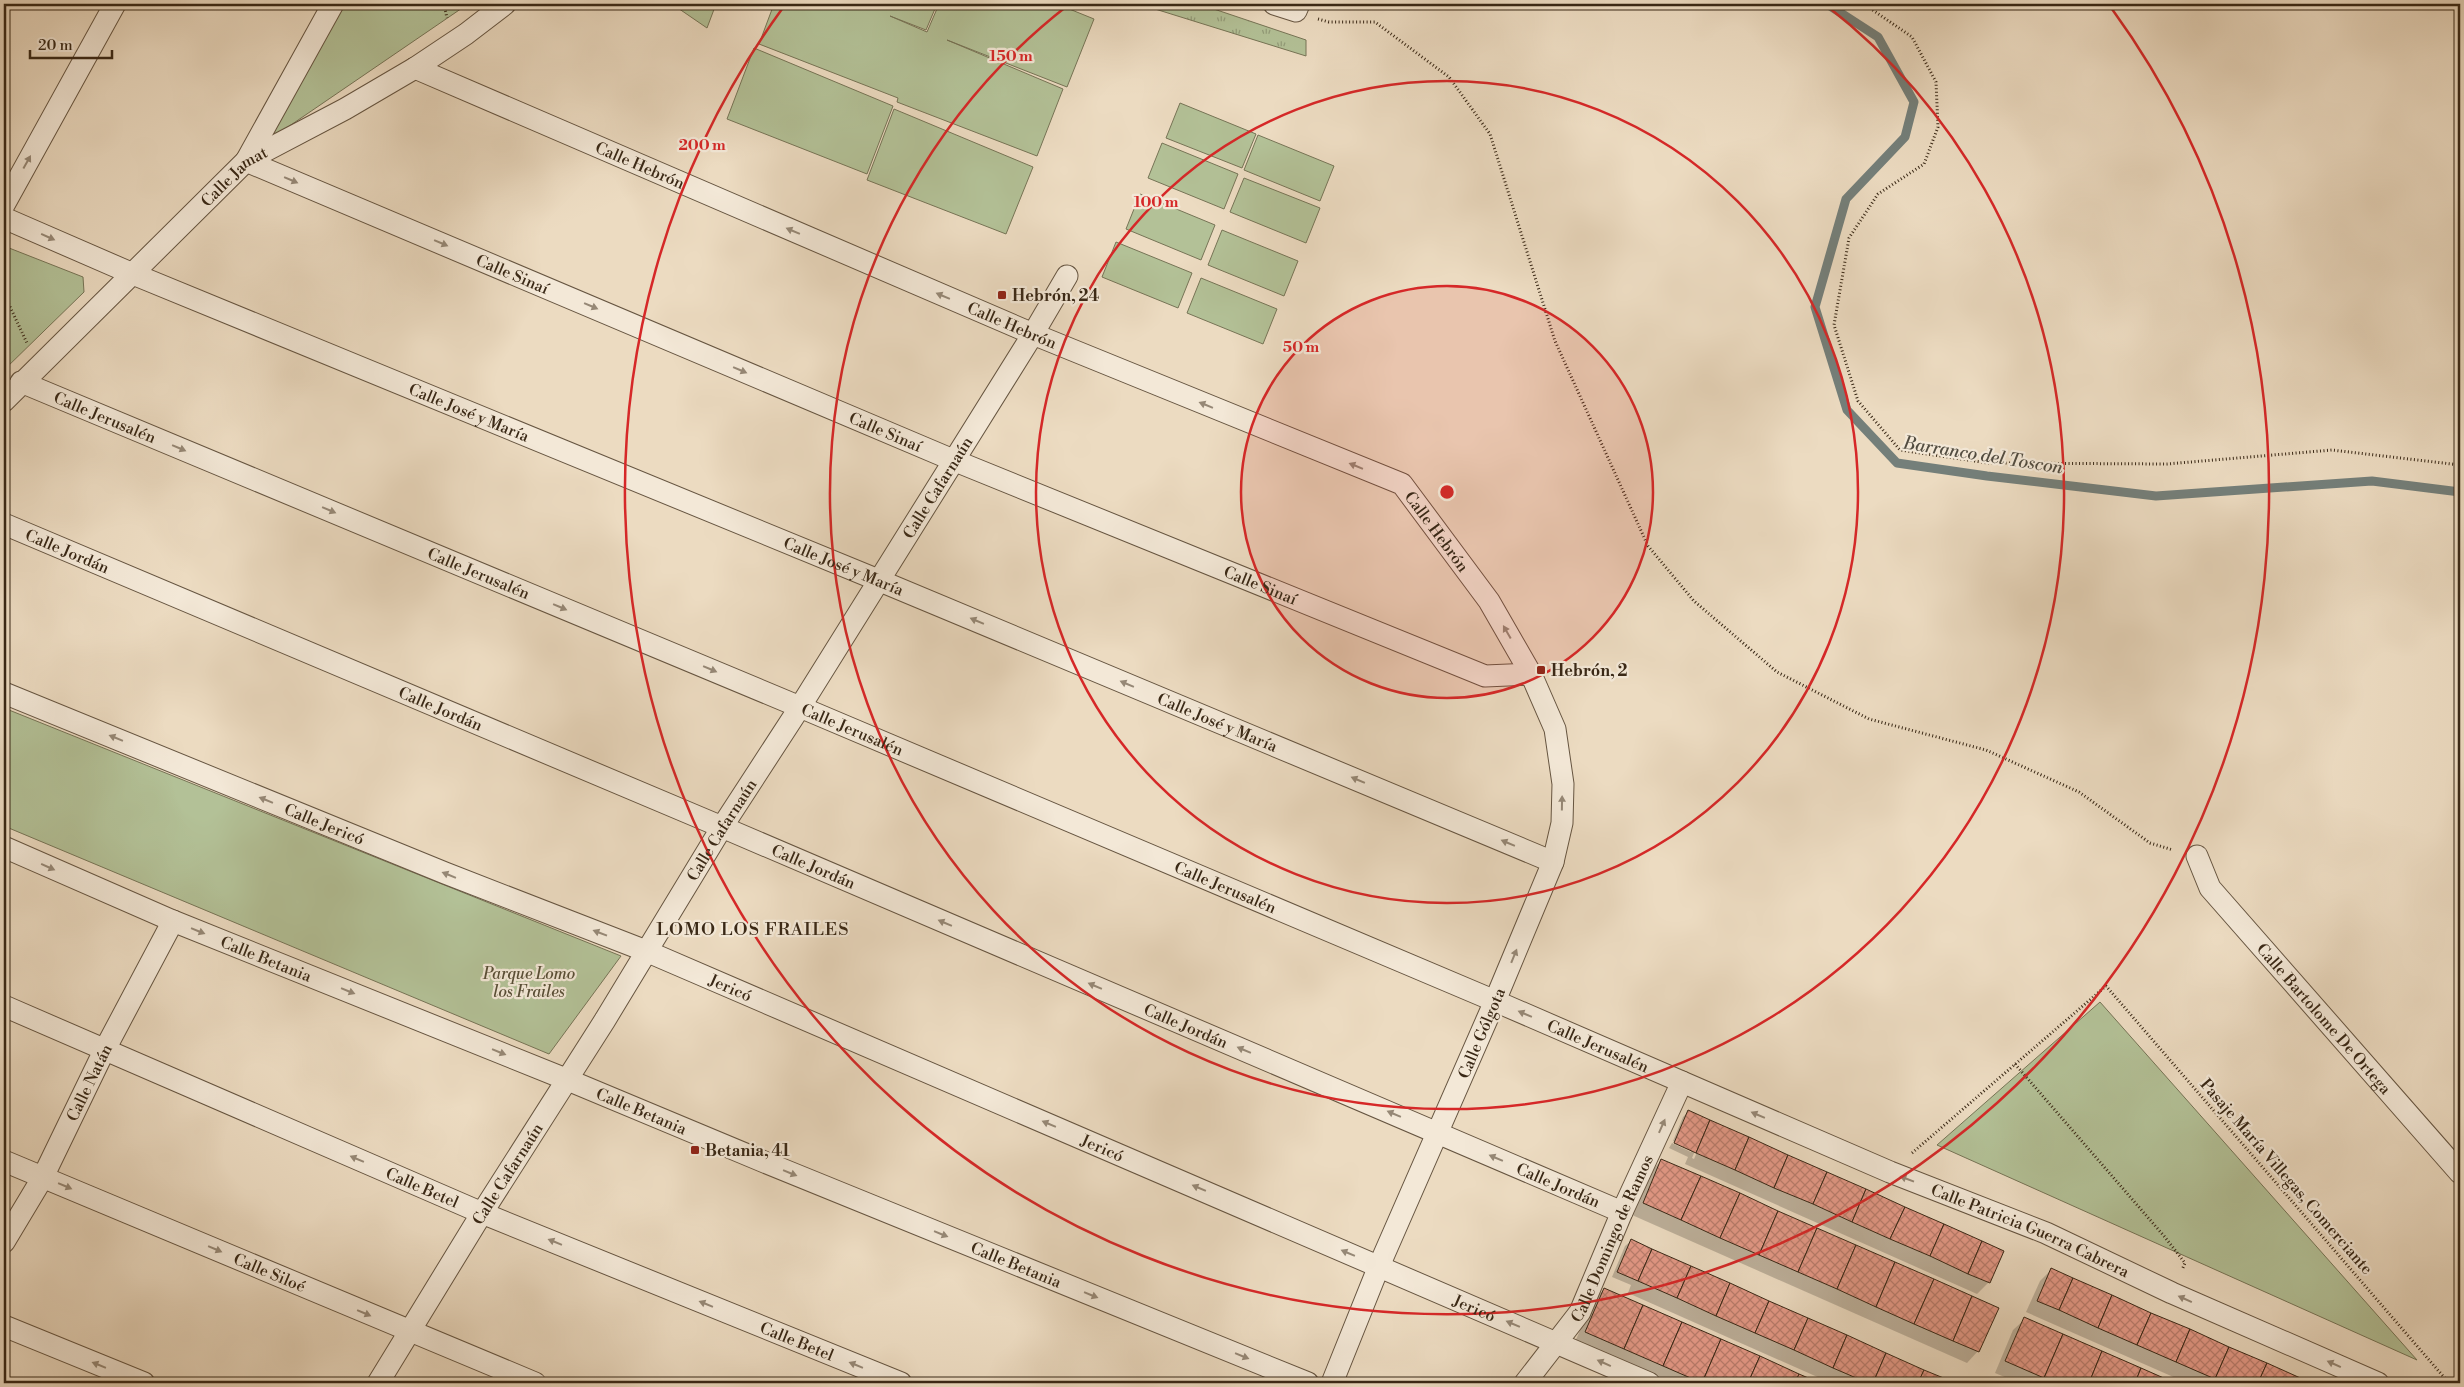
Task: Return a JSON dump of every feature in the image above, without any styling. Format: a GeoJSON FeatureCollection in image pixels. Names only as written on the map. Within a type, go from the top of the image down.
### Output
{"type":"FeatureCollection","features":[{"type":"Feature","properties":{"kind":"street"},"geometry":{"type":"LineString","coordinates":[[4,205],[115,4]]}},
{"type":"Feature","properties":{"kind":"street"},"geometry":{"type":"LineString","coordinates":[[246,161],[333,4]]}},
{"type":"Feature","properties":{"kind":"street","name":"Calle Jamat"},"geometry":{"type":"LineString","coordinates":[[4,401],[38,365],[133,274],[246,161],[345,109],[415,68],[466,34],[504,4]]}},
{"type":"Feature","properties":{"kind":"street"},"geometry":{"type":"LineString","coordinates":[[1274,4],[1297,8]]}},
{"type":"Feature","properties":{"kind":"street","name":"Calle Hebrón"},"geometry":{"type":"LineString","coordinates":[[415,68],[1033,334],[1402,484],[1489,600],[1531,674]]}},
{"type":"Feature","properties":{"kind":"street","name":"Calle Sinaí"},"geometry":{"type":"LineString","coordinates":[[246,161],[953,460],[1485,676],[1531,674]]}},
{"type":"Feature","properties":{"kind":"street","name":"Calle José y María"},"geometry":{"type":"LineString","coordinates":[[4,218],[133,274],[878,580],[1553,862]]}},
{"type":"Feature","properties":{"kind":"street","name":"Calle Cafarnaún"},"geometry":{"type":"LineString","coordinates":[[378,1383],[482,1213],[568,1080],[722,827],[800,707],[1033,334],[1067,276]]}},
{"type":"Feature","properties":{"kind":"street","name":"Calle Jerusalén"},"geometry":{"type":"LineString","coordinates":[[21,382],[800,707],[1682,1082]]}},
{"type":"Feature","properties":{"kind":"street","name":"Calle Jordán"},"geometry":{"type":"LineString","coordinates":[[4,524],[722,827],[1622,1212]]}},
{"type":"Feature","properties":{"kind":"street","name":"Calle Gólgota"},"geometry":{"type":"LineString","coordinates":[[1332,1383],[1379,1266],[1495,1001],[1553,862],[1562,823],[1563,784],[1555,729],[1531,674]]}},
{"type":"Feature","properties":{"kind":"street","name":"Calle Jericó"},"geometry":{"type":"LineString","coordinates":[[4,693],[445,873],[646,951]]}},
{"type":"Feature","properties":{"kind":"street","name":"Calle Betania"},"geometry":{"type":"LineString","coordinates":[[4,847],[173,921],[568,1080],[1308,1383]]}},
{"type":"Feature","properties":{"kind":"street","name":"Calle Bartolome De Ortega"},"geometry":{"type":"LineString","coordinates":[[2197,856],[2210,888],[2460,1173]]}},
{"type":"Feature","properties":{"kind":"street","name":"Calle Natán"},"geometry":{"type":"LineString","coordinates":[[4,1242],[44,1177],[104,1050],[173,921]]}},
{"type":"Feature","properties":{"kind":"street","name":"Jericó"},"geometry":{"type":"LineString","coordinates":[[646,951],[1649,1383]]}},
{"type":"Feature","properties":{"kind":"street","name":"Calle Betel"},"geometry":{"type":"LineString","coordinates":[[4,1006],[482,1213],[901,1383]]}},
{"type":"Feature","properties":{"kind":"street","name":"Calle Patricia Guerra Cabrera"},"geometry":{"type":"LineString","coordinates":[[1682,1082],[1890,1172],[2046,1233],[2172,1293],[2378,1383]]}},
{"type":"Feature","properties":{"kind":"street","name":"Calle Domingo de Ramos"},"geometry":{"type":"LineString","coordinates":[[1525,1383],[1558,1343],[1580,1312],[1622,1212],[1682,1082]]}},
{"type":"Feature","properties":{"kind":"street","name":"Calle Siloé"},"geometry":{"type":"LineString","coordinates":[[4,1161],[535,1383]]}},
{"type":"Feature","properties":{"kind":"street"},"geometry":{"type":"LineString","coordinates":[[4,1326],[144,1383]]}},
{"type":"Feature","properties":{"kind":"path"},"geometry":{"type":"LineString","coordinates":[[1864,4],[1912,37],[1936,82],[1938,127],[1924,164],[1878,194],[1849,238],[1834,325],[1858,401],[1900,450],[1988,463],[2167,464],[2332,450],[2460,464]]}},
{"type":"Feature","properties":{"kind":"path"},"geometry":{"type":"LineString","coordinates":[[1297,8],[1328,22],[1375,22],[1449,77],[1490,134],[1555,342],[1648,546],[1694,601],[1777,672],[1869,720],[1986,750],[2080,792],[2150,843],[2197,856]]}},
{"type":"Feature","properties":{"kind":"path"},"geometry":{"type":"LineString","coordinates":[[4,294],[38,365]]}},
{"type":"Feature","properties":{"kind":"path","name":"Pasaje María Villegas, Comerciante"},"geometry":{"type":"LineString","coordinates":[[2015,1064],[2106,986],[2449,1383]]}},
{"type":"Feature","properties":{"kind":"path"},"geometry":{"type":"LineString","coordinates":[[1890,1172],[2015,1064],[2185,1263],[2172,1293]]}},
{"type":"Feature","properties":{"kind":"green space"},"geometry":{"type":"Polygon","coordinates":[[[341,4],[468,4],[263,144],[341,4]]]}},
{"type":"Feature","properties":{"kind":"green space"},"geometry":{"type":"Polygon","coordinates":[[[672,4],[716,4],[707,28],[672,4]]]}},
{"type":"Feature","properties":{"kind":"green space"},"geometry":{"type":"Polygon","coordinates":[[[774,4],[937,4],[926,30],[890,16],[927,32],[939,4],[1057,4],[1094,19],[1067,87],[947,40],[1063,89],[1037,156],[897,102],[898,98],[759,44],[774,4]]]}},
{"type":"Feature","properties":{"kind":"green space"},"geometry":{"type":"Polygon","coordinates":[[[1139,4],[1199,4],[1306,40],[1306,56],[1139,4]]]}},
{"type":"Feature","properties":{"kind":"green space"},"geometry":{"type":"Polygon","coordinates":[[[754,48],[893,106],[867,174],[727,119],[754,48]]]}},
{"type":"Feature","properties":{"kind":"green space"},"geometry":{"type":"Polygon","coordinates":[[[1180,103],[1256,134],[1242,168],[1166,138],[1180,103]]]}},
{"type":"Feature","properties":{"kind":"green space"},"geometry":{"type":"Polygon","coordinates":[[[894,109],[1033,167],[1006,234],[867,180],[894,109]]]}},
{"type":"Feature","properties":{"kind":"green space"},"geometry":{"type":"Polygon","coordinates":[[[1258,135],[1334,166],[1320,201],[1244,170],[1258,135]]]}},
{"type":"Feature","properties":{"kind":"green space"},"geometry":{"type":"Polygon","coordinates":[[[1162,143],[1238,174],[1224,209],[1148,178],[1162,143]]]}},
{"type":"Feature","properties":{"kind":"green space"},"geometry":{"type":"Polygon","coordinates":[[[1244,178],[1320,208],[1306,243],[1230,212],[1244,178]]]}},
{"type":"Feature","properties":{"kind":"green space"},"geometry":{"type":"Polygon","coordinates":[[[1140,194],[1215,225],[1201,260],[1126,229],[1140,194]]]}},
{"type":"Feature","properties":{"kind":"green space"},"geometry":{"type":"Polygon","coordinates":[[[1222,230],[1298,261],[1284,296],[1208,265],[1222,230]]]}},
{"type":"Feature","properties":{"kind":"green space"},"geometry":{"type":"Polygon","coordinates":[[[1116,242],[1192,273],[1178,308],[1102,277],[1116,242]]]}},
{"type":"Feature","properties":{"kind":"green space"},"geometry":{"type":"Polygon","coordinates":[[[4,246],[83,277],[84,292],[4,370],[4,246]]]}},
{"type":"Feature","properties":{"kind":"green space"},"geometry":{"type":"Polygon","coordinates":[[[1201,278],[1277,309],[1263,344],[1187,313],[1201,278]]]}},
{"type":"Feature","properties":{"kind":"green space","name":"Parque Lomo los Frailes"},"geometry":{"type":"Polygon","coordinates":[[[4,708],[621,956],[549,1054],[4,826],[4,708]]]}},
{"type":"Feature","properties":{"kind":"green space"},"geometry":{"type":"Polygon","coordinates":[[[2100,1002],[2417,1360],[1937,1145],[2100,1002]]]}},
{"type":"Feature","properties":{"kind":"building"},"geometry":{"type":"Polygon","coordinates":[[[1688,1110],[1710,1120],[1696,1153],[1674,1143],[1688,1110]]]}},
{"type":"Feature","properties":{"kind":"building"},"geometry":{"type":"Polygon","coordinates":[[[1710,1120],[1749,1137],[1735,1170],[1696,1153],[1710,1120]]]}},
{"type":"Feature","properties":{"kind":"building"},"geometry":{"type":"Polygon","coordinates":[[[1749,1137],[1788,1155],[1774,1188],[1735,1170],[1749,1137]]]}},
{"type":"Feature","properties":{"kind":"building"},"geometry":{"type":"Polygon","coordinates":[[[1788,1155],[1827,1172],[1813,1204],[1774,1188],[1788,1155]]]}},
{"type":"Feature","properties":{"kind":"building"},"geometry":{"type":"Polygon","coordinates":[[[1661,1159],[1701,1176],[1681,1220],[1643,1203],[1661,1159]]]}},
{"type":"Feature","properties":{"kind":"building"},"geometry":{"type":"Polygon","coordinates":[[[1827,1172],[1866,1189],[1852,1222],[1813,1204],[1827,1172]]]}},
{"type":"Feature","properties":{"kind":"building"},"geometry":{"type":"Polygon","coordinates":[[[1701,1176],[1740,1193],[1720,1238],[1681,1220],[1701,1176]]]}},
{"type":"Feature","properties":{"kind":"building"},"geometry":{"type":"Polygon","coordinates":[[[1866,1189],[1905,1207],[1890,1239],[1852,1222],[1866,1189]]]}},
{"type":"Feature","properties":{"kind":"building"},"geometry":{"type":"Polygon","coordinates":[[[1740,1193],[1778,1211],[1759,1255],[1720,1238],[1740,1193]]]}},
{"type":"Feature","properties":{"kind":"building"},"geometry":{"type":"Polygon","coordinates":[[[1905,1207],[1944,1224],[1930,1256],[1890,1239],[1905,1207]]]}},
{"type":"Feature","properties":{"kind":"building"},"geometry":{"type":"Polygon","coordinates":[[[1778,1211],[1817,1228],[1798,1272],[1759,1255],[1778,1211]]]}},
{"type":"Feature","properties":{"kind":"building"},"geometry":{"type":"Polygon","coordinates":[[[1944,1224],[1982,1241],[1968,1274],[1930,1256],[1944,1224]]]}},
{"type":"Feature","properties":{"kind":"building"},"geometry":{"type":"Polygon","coordinates":[[[1817,1228],[1856,1245],[1837,1289],[1798,1272],[1817,1228]]]}},
{"type":"Feature","properties":{"kind":"building"},"geometry":{"type":"Polygon","coordinates":[[[1631,1239],[1652,1249],[1638,1281],[1617,1272],[1631,1239]]]}},
{"type":"Feature","properties":{"kind":"building"},"geometry":{"type":"Polygon","coordinates":[[[1982,1241],[2004,1251],[1990,1283],[1968,1274],[1982,1241]]]}},
{"type":"Feature","properties":{"kind":"building"},"geometry":{"type":"Polygon","coordinates":[[[1856,1245],[1895,1262],[1876,1307],[1837,1289],[1856,1245]]]}},
{"type":"Feature","properties":{"kind":"building"},"geometry":{"type":"Polygon","coordinates":[[[1652,1249],[1691,1266],[1677,1298],[1638,1281],[1652,1249]]]}},
{"type":"Feature","properties":{"kind":"building"},"geometry":{"type":"Polygon","coordinates":[[[1895,1262],[1934,1279],[1914,1324],[1876,1307],[1895,1262]]]}},
{"type":"Feature","properties":{"kind":"building"},"geometry":{"type":"Polygon","coordinates":[[[1691,1266],[1730,1283],[1716,1316],[1677,1298],[1691,1266]]]}},
{"type":"Feature","properties":{"kind":"building"},"geometry":{"type":"Polygon","coordinates":[[[2051,1268],[2073,1278],[2059,1310],[2037,1301],[2051,1268]]]}},
{"type":"Feature","properties":{"kind":"building"},"geometry":{"type":"Polygon","coordinates":[[[2073,1278],[2112,1295],[2098,1328],[2059,1310],[2073,1278]]]}},
{"type":"Feature","properties":{"kind":"building"},"geometry":{"type":"Polygon","coordinates":[[[1934,1279],[1972,1296],[1953,1341],[1914,1324],[1934,1279]]]}},
{"type":"Feature","properties":{"kind":"building"},"geometry":{"type":"Polygon","coordinates":[[[1730,1283],[1769,1301],[1755,1333],[1716,1316],[1730,1283]]]}},
{"type":"Feature","properties":{"kind":"building"},"geometry":{"type":"Polygon","coordinates":[[[1604,1288],[1643,1305],[1624,1349],[1585,1332],[1604,1288]]]}},
{"type":"Feature","properties":{"kind":"building"},"geometry":{"type":"Polygon","coordinates":[[[2112,1295],[2151,1313],[2137,1345],[2098,1328],[2112,1295]]]}},
{"type":"Feature","properties":{"kind":"building"},"geometry":{"type":"Polygon","coordinates":[[[1972,1296],[1999,1308],[1979,1352],[1953,1341],[1972,1296]]]}},
{"type":"Feature","properties":{"kind":"building"},"geometry":{"type":"Polygon","coordinates":[[[1769,1301],[1808,1318],[1794,1350],[1755,1333],[1769,1301]]]}},
{"type":"Feature","properties":{"kind":"building"},"geometry":{"type":"Polygon","coordinates":[[[1643,1305],[1682,1322],[1663,1366],[1624,1349],[1643,1305]]]}},
{"type":"Feature","properties":{"kind":"building"},"geometry":{"type":"Polygon","coordinates":[[[2151,1313],[2190,1329],[2176,1362],[2137,1345],[2151,1313]]]}},
{"type":"Feature","properties":{"kind":"building"},"geometry":{"type":"Polygon","coordinates":[[[2024,1317],[2063,1334],[2044,1378],[2005,1361],[2024,1317]]]}},
{"type":"Feature","properties":{"kind":"building"},"geometry":{"type":"Polygon","coordinates":[[[1808,1318],[1847,1335],[1833,1368],[1794,1350],[1808,1318]]]}},
{"type":"Feature","properties":{"kind":"building"},"geometry":{"type":"Polygon","coordinates":[[[1682,1322],[1721,1339],[1702,1383],[1663,1366],[1682,1322]]]}},
{"type":"Feature","properties":{"kind":"building"},"geometry":{"type":"Polygon","coordinates":[[[2190,1329],[2229,1347],[2215,1379],[2176,1362],[2190,1329]]]}},
{"type":"Feature","properties":{"kind":"building"},"geometry":{"type":"Polygon","coordinates":[[[2063,1334],[2102,1351],[2089,1383],[2056,1383],[2044,1378],[2063,1334]]]}},
{"type":"Feature","properties":{"kind":"building"},"geometry":{"type":"Polygon","coordinates":[[[1847,1335],[1886,1353],[1873,1383],[1868,1383],[1833,1368],[1847,1335]]]}},
{"type":"Feature","properties":{"kind":"building"},"geometry":{"type":"Polygon","coordinates":[[[1721,1339],[1760,1356],[1748,1383],[1702,1383],[1721,1339]]]}},
{"type":"Feature","properties":{"kind":"building"},"geometry":{"type":"Polygon","coordinates":[[[2229,1347],[2267,1363],[2258,1383],[2224,1383],[2215,1379],[2229,1347]]]}},
{"type":"Feature","properties":{"kind":"building"},"geometry":{"type":"Polygon","coordinates":[[[2102,1351],[2141,1368],[2135,1383],[2089,1383],[2102,1351]]]}},
{"type":"Feature","properties":{"kind":"building"},"geometry":{"type":"Polygon","coordinates":[[[1886,1353],[1924,1370],[1918,1383],[1873,1383],[1886,1353]]]}},
{"type":"Feature","properties":{"kind":"building"},"geometry":{"type":"Polygon","coordinates":[[[1760,1356],[1799,1374],[1795,1383],[1748,1383],[1760,1356]]]}},
{"type":"Feature","properties":{"kind":"building"},"geometry":{"type":"Polygon","coordinates":[[[2267,1363],[2307,1381],[2306,1383],[2258,1383],[2267,1363]]]}},
{"type":"Feature","properties":{"kind":"building"},"geometry":{"type":"Polygon","coordinates":[[[2141,1368],[2175,1383],[2135,1383],[2141,1368]]]}},
{"type":"Feature","properties":{"kind":"building"},"geometry":{"type":"Polygon","coordinates":[[[1924,1370],[1946,1379],[1944,1383],[1918,1383],[1924,1370]]]}},
{"type":"Feature","properties":{"kind":"building"},"geometry":{"type":"Polygon","coordinates":[[[1799,1374],[1820,1383],[1795,1383],[1799,1374]]]}},
{"type":"Feature","properties":{"kind":"waterway","name":"Barranco del Toscon"},"geometry":{"type":"LineString","coordinates":[[1827,4],[1878,37],[1914,102],[1905,137],[1846,199],[1815,307],[1847,410],[1897,463],[1987,476],[2156,496],[2372,481],[2460,492]]}},
{"type":"Feature","properties":{"kind":"place","name":"Hebrón, 24"},"geometry":{"type":"Point","coordinates":[1002,295]}},
{"type":"Feature","properties":{"kind":"place","name":"Hebrón, 2"},"geometry":{"type":"Point","coordinates":[1541,670]}},
{"type":"Feature","properties":{"kind":"place","name":"Betania, 41"},"geometry":{"type":"Point","coordinates":[695,1150]}},
{"type":"Feature","properties":{"kind":"district","name":"LOMO LOS FRAILES"},"geometry":{"type":"Point","coordinates":[753,929]}}]}
